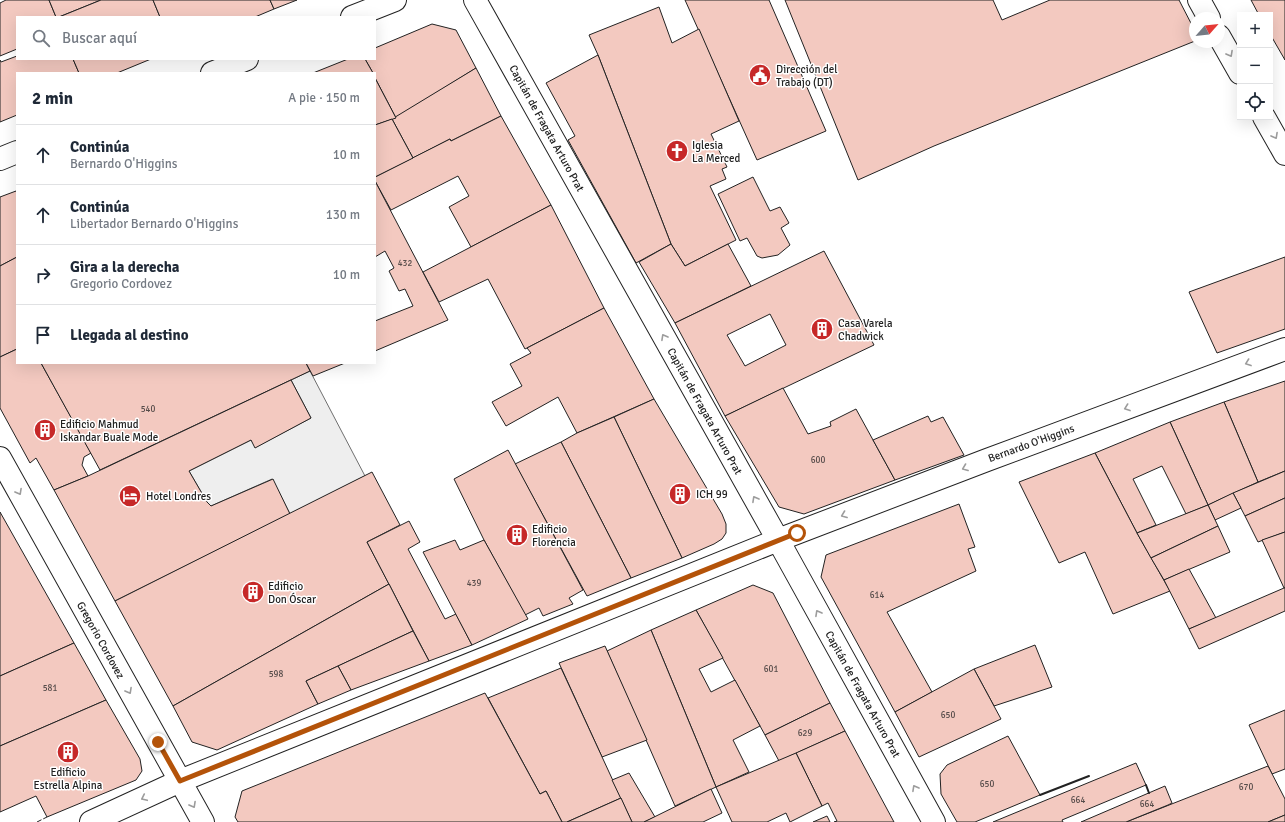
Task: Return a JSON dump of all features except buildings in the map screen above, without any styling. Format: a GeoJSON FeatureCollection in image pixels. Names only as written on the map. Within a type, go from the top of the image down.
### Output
{"type":"FeatureCollection","features":[{"type":"Feature","properties":{"kind":"street"},"geometry":{"type":"LineString","coordinates":[[355,16],[395,0]]}},
{"type":"Feature","properties":{"kind":"street","name":"Capitán de Fragata Arturo Prat"},"geometry":{"type":"LineString","coordinates":[[475,0],[778,540],[934,822]]}},
{"type":"Feature","properties":{"kind":"street"},"geometry":{"type":"LineString","coordinates":[[1199,0],[1206,12]]}},
{"type":"Feature","properties":{"kind":"street"},"geometry":{"type":"LineString","coordinates":[[1225,47],[1237,68]]}},
{"type":"Feature","properties":{"kind":"street"},"geometry":{"type":"LineString","coordinates":[[214,72],[244,60]]}},
{"type":"Feature","properties":{"kind":"street"},"geometry":{"type":"LineString","coordinates":[[1266,120],[1285,154]]}},
{"type":"Feature","properties":{"kind":"street"},"geometry":{"type":"LineString","coordinates":[[0,158],[16,152]]}},
{"type":"Feature","properties":{"kind":"street","name":"Bernardo O'Higgins"},"geometry":{"type":"LineString","coordinates":[[91,822],[180,781],[778,540],[1285,349]]}},
{"type":"Feature","properties":{"kind":"street","name":"Gregorio Cordovez"},"geometry":{"type":"LineString","coordinates":[[0,458],[203,822]]}},
{"type":"Feature","properties":{"kind":"shaded area"},"geometry":{"type":"Polygon","coordinates":[[[310,371],[365,476],[290,514],[272,479],[211,506],[207,502],[189,471],[251,440],[256,447],[311,418],[291,380],[310,371]]]}},
{"type":"Feature","properties":{"kind":"fence"},"geometry":{"type":"LineString","coordinates":[[37,822],[47,817]]}},
{"type":"Feature","properties":{"kind":"wall"},"geometry":{"type":"LineString","coordinates":[[1040,795],[1089,776]]}},
{"type":"Feature","properties":{"kind":"wall"},"geometry":{"type":"LineString","coordinates":[[1146,785],[1149,793]]}},
{"type":"Feature","properties":{"kind":"place","name":"Dirección del Trabajo (DT)"},"geometry":{"type":"Point","coordinates":[760,75]}},
{"type":"Feature","properties":{"kind":"place","name":"Iglesia La Merced"},"geometry":{"type":"Point","coordinates":[677,151]}},
{"type":"Feature","properties":{"kind":"place","name":"Casa Varela Chadwick"},"geometry":{"type":"Point","coordinates":[822,329]}},
{"type":"Feature","properties":{"kind":"place","name":"Edificio Mahmud Iskandar Buale Mode"},"geometry":{"type":"Point","coordinates":[45,430]}},
{"type":"Feature","properties":{"kind":"place","name":"ICH 99"},"geometry":{"type":"Point","coordinates":[680,494]}},
{"type":"Feature","properties":{"kind":"place","name":"Hotel Londres"},"geometry":{"type":"Point","coordinates":[130,496]}},
{"type":"Feature","properties":{"kind":"place","name":"Edificio Florencia"},"geometry":{"type":"Point","coordinates":[517,535]}},
{"type":"Feature","properties":{"kind":"place","name":"Edificio Don Óscar"},"geometry":{"type":"Point","coordinates":[253,592]}},
{"type":"Feature","properties":{"kind":"place","name":"Edificio Estrella Alpina"},"geometry":{"type":"Point","coordinates":[68,752]}},
{"type":"Feature","properties":{"kind":"route"},"geometry":{"type":"LineString","coordinates":[[158,742],[180,781],[797,533]]}}]}
